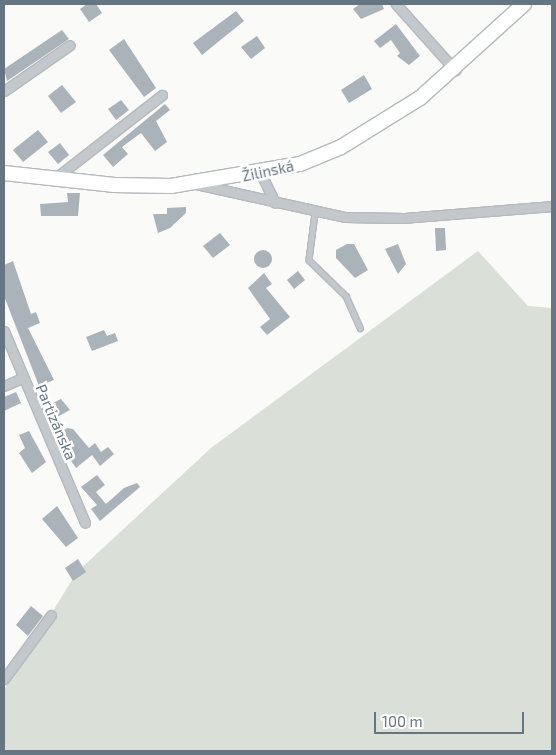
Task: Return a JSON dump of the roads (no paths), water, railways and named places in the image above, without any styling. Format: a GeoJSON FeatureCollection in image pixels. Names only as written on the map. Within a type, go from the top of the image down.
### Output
{"type":"FeatureCollection","features":[{"type":"Feature","properties":{"kind":"main road","name":"Žilinská"},"geometry":{"type":"LineString","coordinates":[[4,173],[133,186],[195,184],[261,174],[341,147],[382,124],[455,70],[524,4]]}},
{"type":"Feature","properties":{"kind":"street"},"geometry":{"type":"LineString","coordinates":[[396,4],[455,70]]}},
{"type":"Feature","properties":{"kind":"street"},"geometry":{"type":"LineString","coordinates":[[4,91],[70,45]]}},
{"type":"Feature","properties":{"kind":"street"},"geometry":{"type":"LineString","coordinates":[[54,179],[162,95]]}},
{"type":"Feature","properties":{"kind":"street"},"geometry":{"type":"LineString","coordinates":[[261,174],[275,203]]}},
{"type":"Feature","properties":{"kind":"street"},"geometry":{"type":"LineString","coordinates":[[195,184],[315,213],[403,218],[552,206]]}},
{"type":"Feature","properties":{"kind":"street","name":"Partizánska"},"geometry":{"type":"LineString","coordinates":[[4,331],[22,378],[85,522]]}},
{"type":"Feature","properties":{"kind":"street"},"geometry":{"type":"LineString","coordinates":[[4,386],[22,378]]}},
{"type":"Feature","properties":{"kind":"street"},"geometry":{"type":"LineString","coordinates":[[4,680],[51,615]]}},
{"type":"Feature","properties":{"kind":"lane"},"geometry":{"type":"LineString","coordinates":[[315,213],[309,260],[346,296],[360,328]]}}]}
